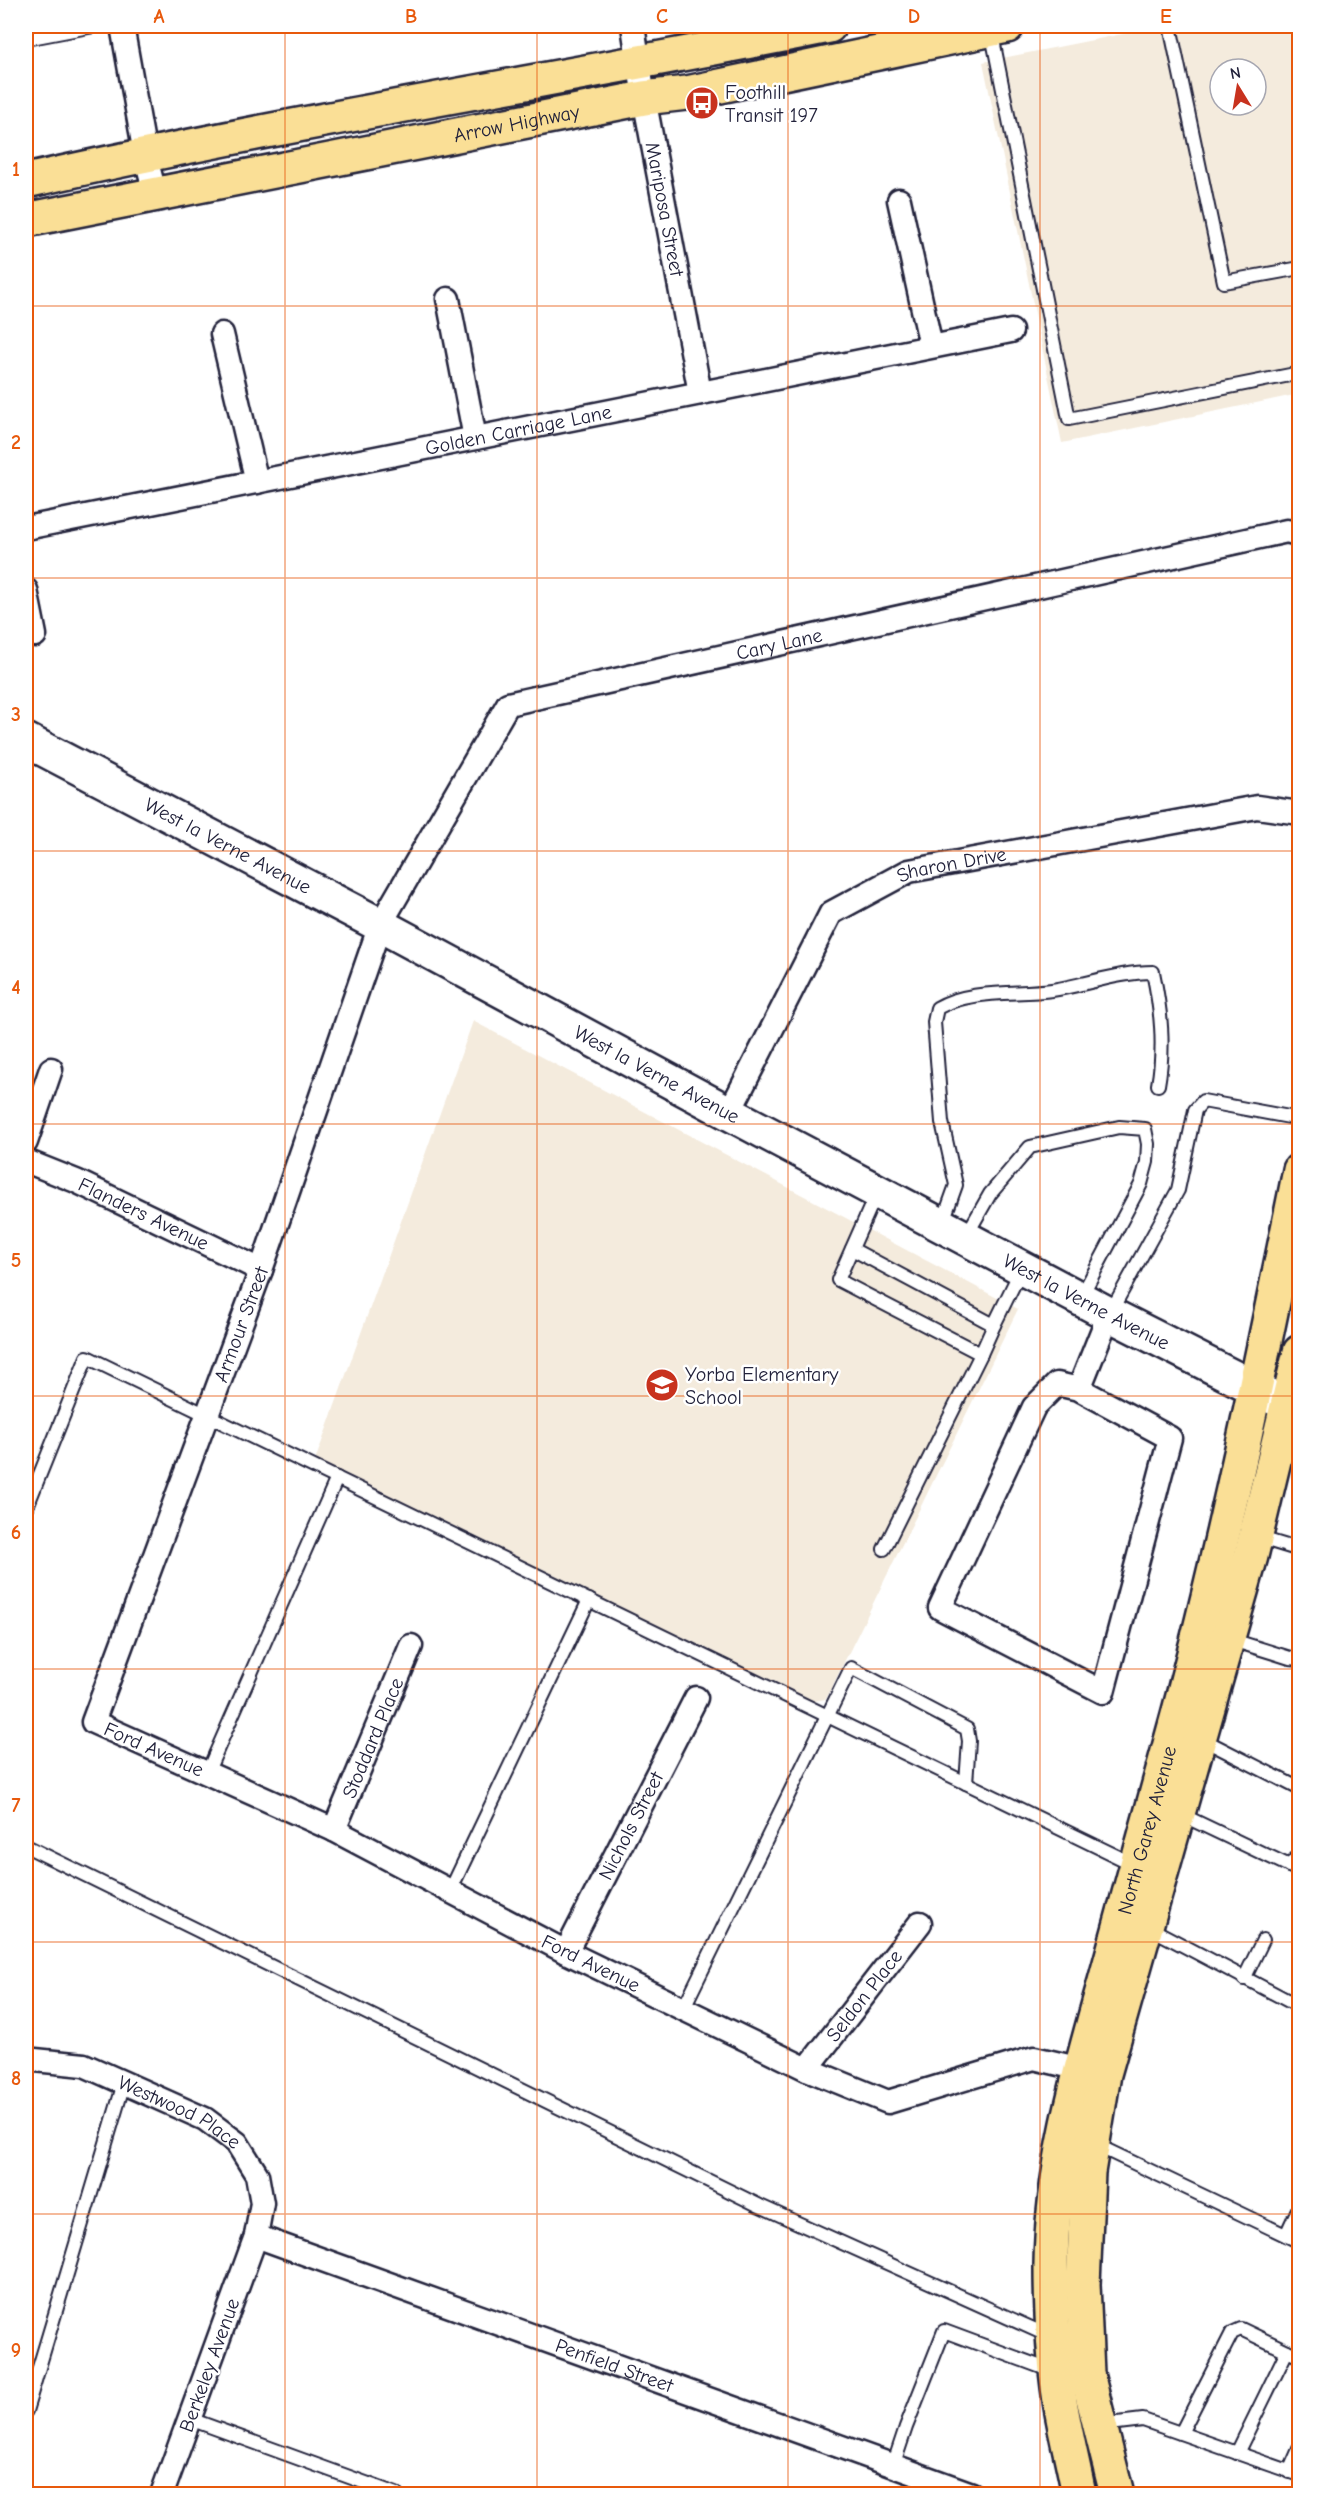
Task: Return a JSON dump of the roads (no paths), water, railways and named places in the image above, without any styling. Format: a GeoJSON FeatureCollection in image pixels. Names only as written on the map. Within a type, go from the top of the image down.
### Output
{"type":"FeatureCollection","features":[{"type":"Feature","properties":{"kind":"main road","name":"Arrow Highway"},"geometry":{"type":"LineString","coordinates":[[26,181],[145,154],[639,62],[793,29],[829,26]]}},
{"type":"Feature","properties":{"kind":"main road","name":"Arrow Highway"},"geometry":{"type":"LineString","coordinates":[[26,220],[644,98],[687,93],[999,27]]}},
{"type":"Feature","properties":{"kind":"main road","name":"West la Verne Avenue"},"geometry":{"type":"LineString","coordinates":[[26,740],[380,925],[1080,1299],[1294,1407]]}},
{"type":"Feature","properties":{"kind":"main road","name":"North Garey Avenue"},"geometry":{"type":"LineString","coordinates":[[1116,2494],[1087,2374],[1083,2284],[1088,2172],[1092,2144],[1092,2071],[1137,1866],[1219,1550],[1299,1170]]}},
{"type":"Feature","properties":{"kind":"main road","name":"North Garey Avenue"},"geometry":{"type":"LineString","coordinates":[[1079,2494],[1057,2372],[1053,2334],[1051,2264],[1056,2196],[1065,2133],[1092,2071],[1147,1927],[1294,1407],[1299,1352]]}},
{"type":"Feature","properties":{"kind":"main road"},"geometry":{"type":"LineString","coordinates":[[1069,2445],[1088,2480],[1091,2494]]}},
{"type":"Feature","properties":{"kind":"street"},"geometry":{"type":"LineString","coordinates":[[122,26],[154,193]]}},
{"type":"Feature","properties":{"kind":"street","name":"Mariposa Street"},"geometry":{"type":"LineString","coordinates":[[633,26],[644,98],[700,393]]}},
{"type":"Feature","properties":{"kind":"street"},"geometry":{"type":"LineString","coordinates":[[899,200],[931,346]]}},
{"type":"Feature","properties":{"kind":"street"},"geometry":{"type":"LineString","coordinates":[[448,299],[475,438]]}},
{"type":"Feature","properties":{"kind":"street","name":"Golden Carriage Lane"},"geometry":{"type":"LineString","coordinates":[[26,528],[1011,331]]}},
{"type":"Feature","properties":{"kind":"street"},"geometry":{"type":"LineString","coordinates":[[222,334],[257,482]]}},
{"type":"Feature","properties":{"kind":"street","name":"Cary Lane"},"geometry":{"type":"LineString","coordinates":[[380,925],[508,704],[1287,531],[1299,535]]}},
{"type":"Feature","properties":{"kind":"street"},"geometry":{"type":"LineString","coordinates":[[26,590],[35,636]]}},
{"type":"Feature","properties":{"kind":"street","name":"Sharon Drive"},"geometry":{"type":"LineString","coordinates":[[729,1113],[831,913],[899,877],[909,872],[1257,807],[1299,813]]}},
{"type":"Feature","properties":{"kind":"street","name":"Armour Street"},"geometry":{"type":"LineString","coordinates":[[93,1722],[261,1270],[380,925]]}},
{"type":"Feature","properties":{"kind":"street"},"geometry":{"type":"LineString","coordinates":[[26,1142],[51,1069]]}},
{"type":"Feature","properties":{"kind":"street","name":"Flanders Avenue"},"geometry":{"type":"LineString","coordinates":[[26,1161],[76,1181],[261,1270]]}},
{"type":"Feature","properties":{"kind":"street"},"geometry":{"type":"LineString","coordinates":[[1079,1389],[1109,1314]]}},
{"type":"Feature","properties":{"kind":"street"},"geometry":{"type":"LineString","coordinates":[[1057,1384],[1079,1389],[1170,1438],[1103,1692],[940,1608],[1034,1407],[1057,1384]]}},
{"type":"Feature","properties":{"kind":"street","name":"Stoddard Place"},"geometry":{"type":"LineString","coordinates":[[334,1830],[411,1646]]}},
{"type":"Feature","properties":{"kind":"street","name":"Nichols Street"},"geometry":{"type":"LineString","coordinates":[[566,1952],[696,1698]]}},
{"type":"Feature","properties":{"kind":"street","name":"Ford Avenue"},"geometry":{"type":"LineString","coordinates":[[93,1722],[334,1830],[566,1952],[807,2069],[888,2102],[1034,2058],[1092,2071]]}},
{"type":"Feature","properties":{"kind":"street","name":"Seldon Place"},"geometry":{"type":"LineString","coordinates":[[807,2069],[920,1923]]}},
{"type":"Feature","properties":{"kind":"street","name":"Westwood Place"},"geometry":{"type":"LineString","coordinates":[[26,2061],[51,2061],[84,2066],[205,2119],[237,2143],[257,2175],[262,2204],[256,2236]]}},
{"type":"Feature","properties":{"kind":"street","name":"Berkeley Avenue"},"geometry":{"type":"LineString","coordinates":[[162,2494],[256,2236]]}},
{"type":"Feature","properties":{"kind":"street","name":"Penfield Street"},"geometry":{"type":"LineString","coordinates":[[256,2236],[972,2494]]}},
{"type":"Feature","properties":{"kind":"lane"},"geometry":{"type":"LineString","coordinates":[[26,39],[94,26]]}},
{"type":"Feature","properties":{"kind":"lane"},"geometry":{"type":"LineString","coordinates":[[1170,26],[1224,282],[1299,268]]}},
{"type":"Feature","properties":{"kind":"lane"},"geometry":{"type":"LineString","coordinates":[[999,27],[1069,419],[1299,373]]}},
{"type":"Feature","properties":{"kind":"lane"},"geometry":{"type":"LineString","coordinates":[[954,1232],[956,1185],[942,1122],[934,1022],[937,1008],[952,999],[1053,990],[1132,972],[1153,972],[1160,1002],[1163,1039],[1158,1084]]}},
{"type":"Feature","properties":{"kind":"lane"},"geometry":{"type":"LineString","coordinates":[[1109,1314],[1178,1190],[1195,1110],[1203,1101],[1299,1119]]}},
{"type":"Feature","properties":{"kind":"lane"},"geometry":{"type":"LineString","coordinates":[[954,1232],[1030,1147],[1119,1127],[1145,1129],[1148,1144],[1147,1162],[1141,1184],[1080,1299]]}},
{"type":"Feature","properties":{"kind":"lane"},"geometry":{"type":"LineString","coordinates":[[877,1191],[838,1280],[981,1354]]}},
{"type":"Feature","properties":{"kind":"lane"},"geometry":{"type":"LineString","coordinates":[[852,1249],[994,1325]]}},
{"type":"Feature","properties":{"kind":"lane"},"geometry":{"type":"LineString","coordinates":[[884,1549],[1022,1268]]}},
{"type":"Feature","properties":{"kind":"lane"},"geometry":{"type":"LineString","coordinates":[[26,1509],[87,1357],[1137,1866]]}},
{"type":"Feature","properties":{"kind":"lane"},"geometry":{"type":"LineString","coordinates":[[207,1773],[337,1478]]}},
{"type":"Feature","properties":{"kind":"lane"},"geometry":{"type":"LineString","coordinates":[[1256,1537],[1299,1550]]}},
{"type":"Feature","properties":{"kind":"lane"},"geometry":{"type":"LineString","coordinates":[[450,1890],[589,1600]]}},
{"type":"Feature","properties":{"kind":"lane"},"geometry":{"type":"LineString","coordinates":[[1228,1639],[1299,1659]]}},
{"type":"Feature","properties":{"kind":"lane"},"geometry":{"type":"LineString","coordinates":[[683,2009],[851,1668],[967,1729],[969,1741],[966,1783]]}},
{"type":"Feature","properties":{"kind":"lane"},"geometry":{"type":"LineString","coordinates":[[1200,1738],[1299,1789]]}},
{"type":"Feature","properties":{"kind":"lane"},"geometry":{"type":"LineString","coordinates":[[1179,1813],[1294,1869],[1299,1854]]}},
{"type":"Feature","properties":{"kind":"lane"},"geometry":{"type":"LineString","coordinates":[[26,1846],[760,2206],[1038,2331],[1053,2334]]}},
{"type":"Feature","properties":{"kind":"lane"},"geometry":{"type":"LineString","coordinates":[[1147,1927],[1299,2007]]}},
{"type":"Feature","properties":{"kind":"lane"},"geometry":{"type":"LineString","coordinates":[[1244,1978],[1263,1940]]}},
{"type":"Feature","properties":{"kind":"lane"},"geometry":{"type":"LineString","coordinates":[[26,2411],[124,2083]]}},
{"type":"Feature","properties":{"kind":"lane"},"geometry":{"type":"LineString","coordinates":[[1092,2144],[1299,2242]]}},
{"type":"Feature","properties":{"kind":"lane"},"geometry":{"type":"LineString","coordinates":[[1286,2235],[1299,2205]]}},
{"type":"Feature","properties":{"kind":"lane"},"geometry":{"type":"LineString","coordinates":[[1181,2433],[1232,2333],[1241,2329],[1299,2357]]}},
{"type":"Feature","properties":{"kind":"lane"},"geometry":{"type":"LineString","coordinates":[[893,2466],[944,2331],[1057,2372]]}},
{"type":"Feature","properties":{"kind":"lane"},"geometry":{"type":"LineString","coordinates":[[1237,2453],[1287,2351]]}},
{"type":"Feature","properties":{"kind":"lane"},"geometry":{"type":"LineString","coordinates":[[190,2419],[396,2494]]}},
{"type":"Feature","properties":{"kind":"lane"},"geometry":{"type":"LineString","coordinates":[[1099,2426],[1143,2420],[1294,2474],[1299,2447]]}},
{"type":"Feature","properties":{"kind":"place","name":"Foothill Transit 197"},"geometry":{"type":"Point","coordinates":[702,103]}},
{"type":"Feature","properties":{"kind":"place","name":"Yorba Elementary School"},"geometry":{"type":"Point","coordinates":[662,1385]}}]}
